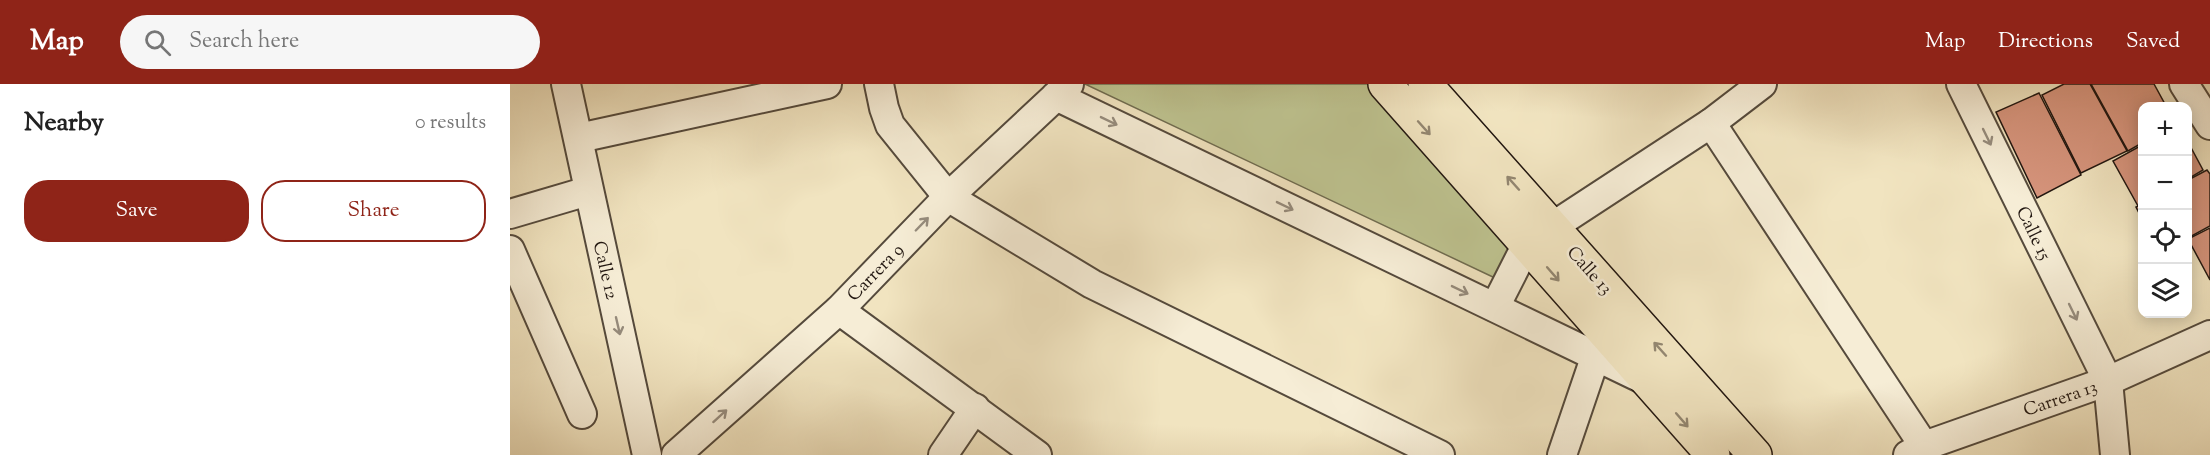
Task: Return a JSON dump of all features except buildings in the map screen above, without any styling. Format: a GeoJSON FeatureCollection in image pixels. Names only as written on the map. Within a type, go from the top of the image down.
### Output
{"type":"FeatureCollection","features":[{"type":"Feature","properties":{"kind":"main road","name":"Calle 13"},"geometry":{"type":"LineString","coordinates":[[1385,84],[1540,235],[1755,455]]}},
{"type":"Feature","properties":{"kind":"main road","name":"Calle 13"},"geometry":{"type":"LineString","coordinates":[[1425,84],[1650,383],[1713,455]]}},
{"type":"Feature","properties":{"kind":"street","name":"Calle 12"},"geometry":{"type":"LineString","coordinates":[[566,84],[647,455]]}},
{"type":"Feature","properties":{"kind":"street"},"geometry":{"type":"LineString","coordinates":[[579,138],[827,84]]}},
{"type":"Feature","properties":{"kind":"street"},"geometry":{"type":"LineString","coordinates":[[879,84],[890,125],[948,197],[1092,285],[1440,455]]}},
{"type":"Feature","properties":{"kind":"street"},"geometry":{"type":"LineString","coordinates":[[1495,307],[1540,235],[1711,123],[1762,84]]}},
{"type":"Feature","properties":{"kind":"street","name":"Calle 15"},"geometry":{"type":"LineString","coordinates":[[1961,84],[2108,381]]}},
{"type":"Feature","properties":{"kind":"street"},"geometry":{"type":"LineString","coordinates":[[2184,84],[2210,125]]}},
{"type":"Feature","properties":{"kind":"street"},"geometry":{"type":"LineString","coordinates":[[1063,90],[1650,383]]}},
{"type":"Feature","properties":{"kind":"street","name":"Carrera 9"},"geometry":{"type":"LineString","coordinates":[[676,455],[839,310],[948,197],[1063,90]]}},
{"type":"Feature","properties":{"kind":"street"},"geometry":{"type":"LineString","coordinates":[[1711,123],[1916,450]]}},
{"type":"Feature","properties":{"kind":"street"},"geometry":{"type":"LineString","coordinates":[[510,214],[588,191]]}},
{"type":"Feature","properties":{"kind":"street"},"geometry":{"type":"LineString","coordinates":[[510,250],[582,414]]}},
{"type":"Feature","properties":{"kind":"street"},"geometry":{"type":"LineString","coordinates":[[839,310],[1037,455]]}},
{"type":"Feature","properties":{"kind":"street","name":"Carrera 13"},"geometry":{"type":"LineString","coordinates":[[1916,450],[2108,381],[2210,335]]}},
{"type":"Feature","properties":{"kind":"street"},"geometry":{"type":"LineString","coordinates":[[1562,455],[1596,355]]}},
{"type":"Feature","properties":{"kind":"street"},"geometry":{"type":"LineString","coordinates":[[2108,381],[2115,455]]}},
{"type":"Feature","properties":{"kind":"street"},"geometry":{"type":"LineString","coordinates":[[943,455],[975,408]]}},
{"type":"Feature","properties":{"kind":"green space"},"geometry":{"type":"Polygon","coordinates":[[[1085,84],[1381,84],[1519,250],[1495,278],[1085,84]]]}}]}
